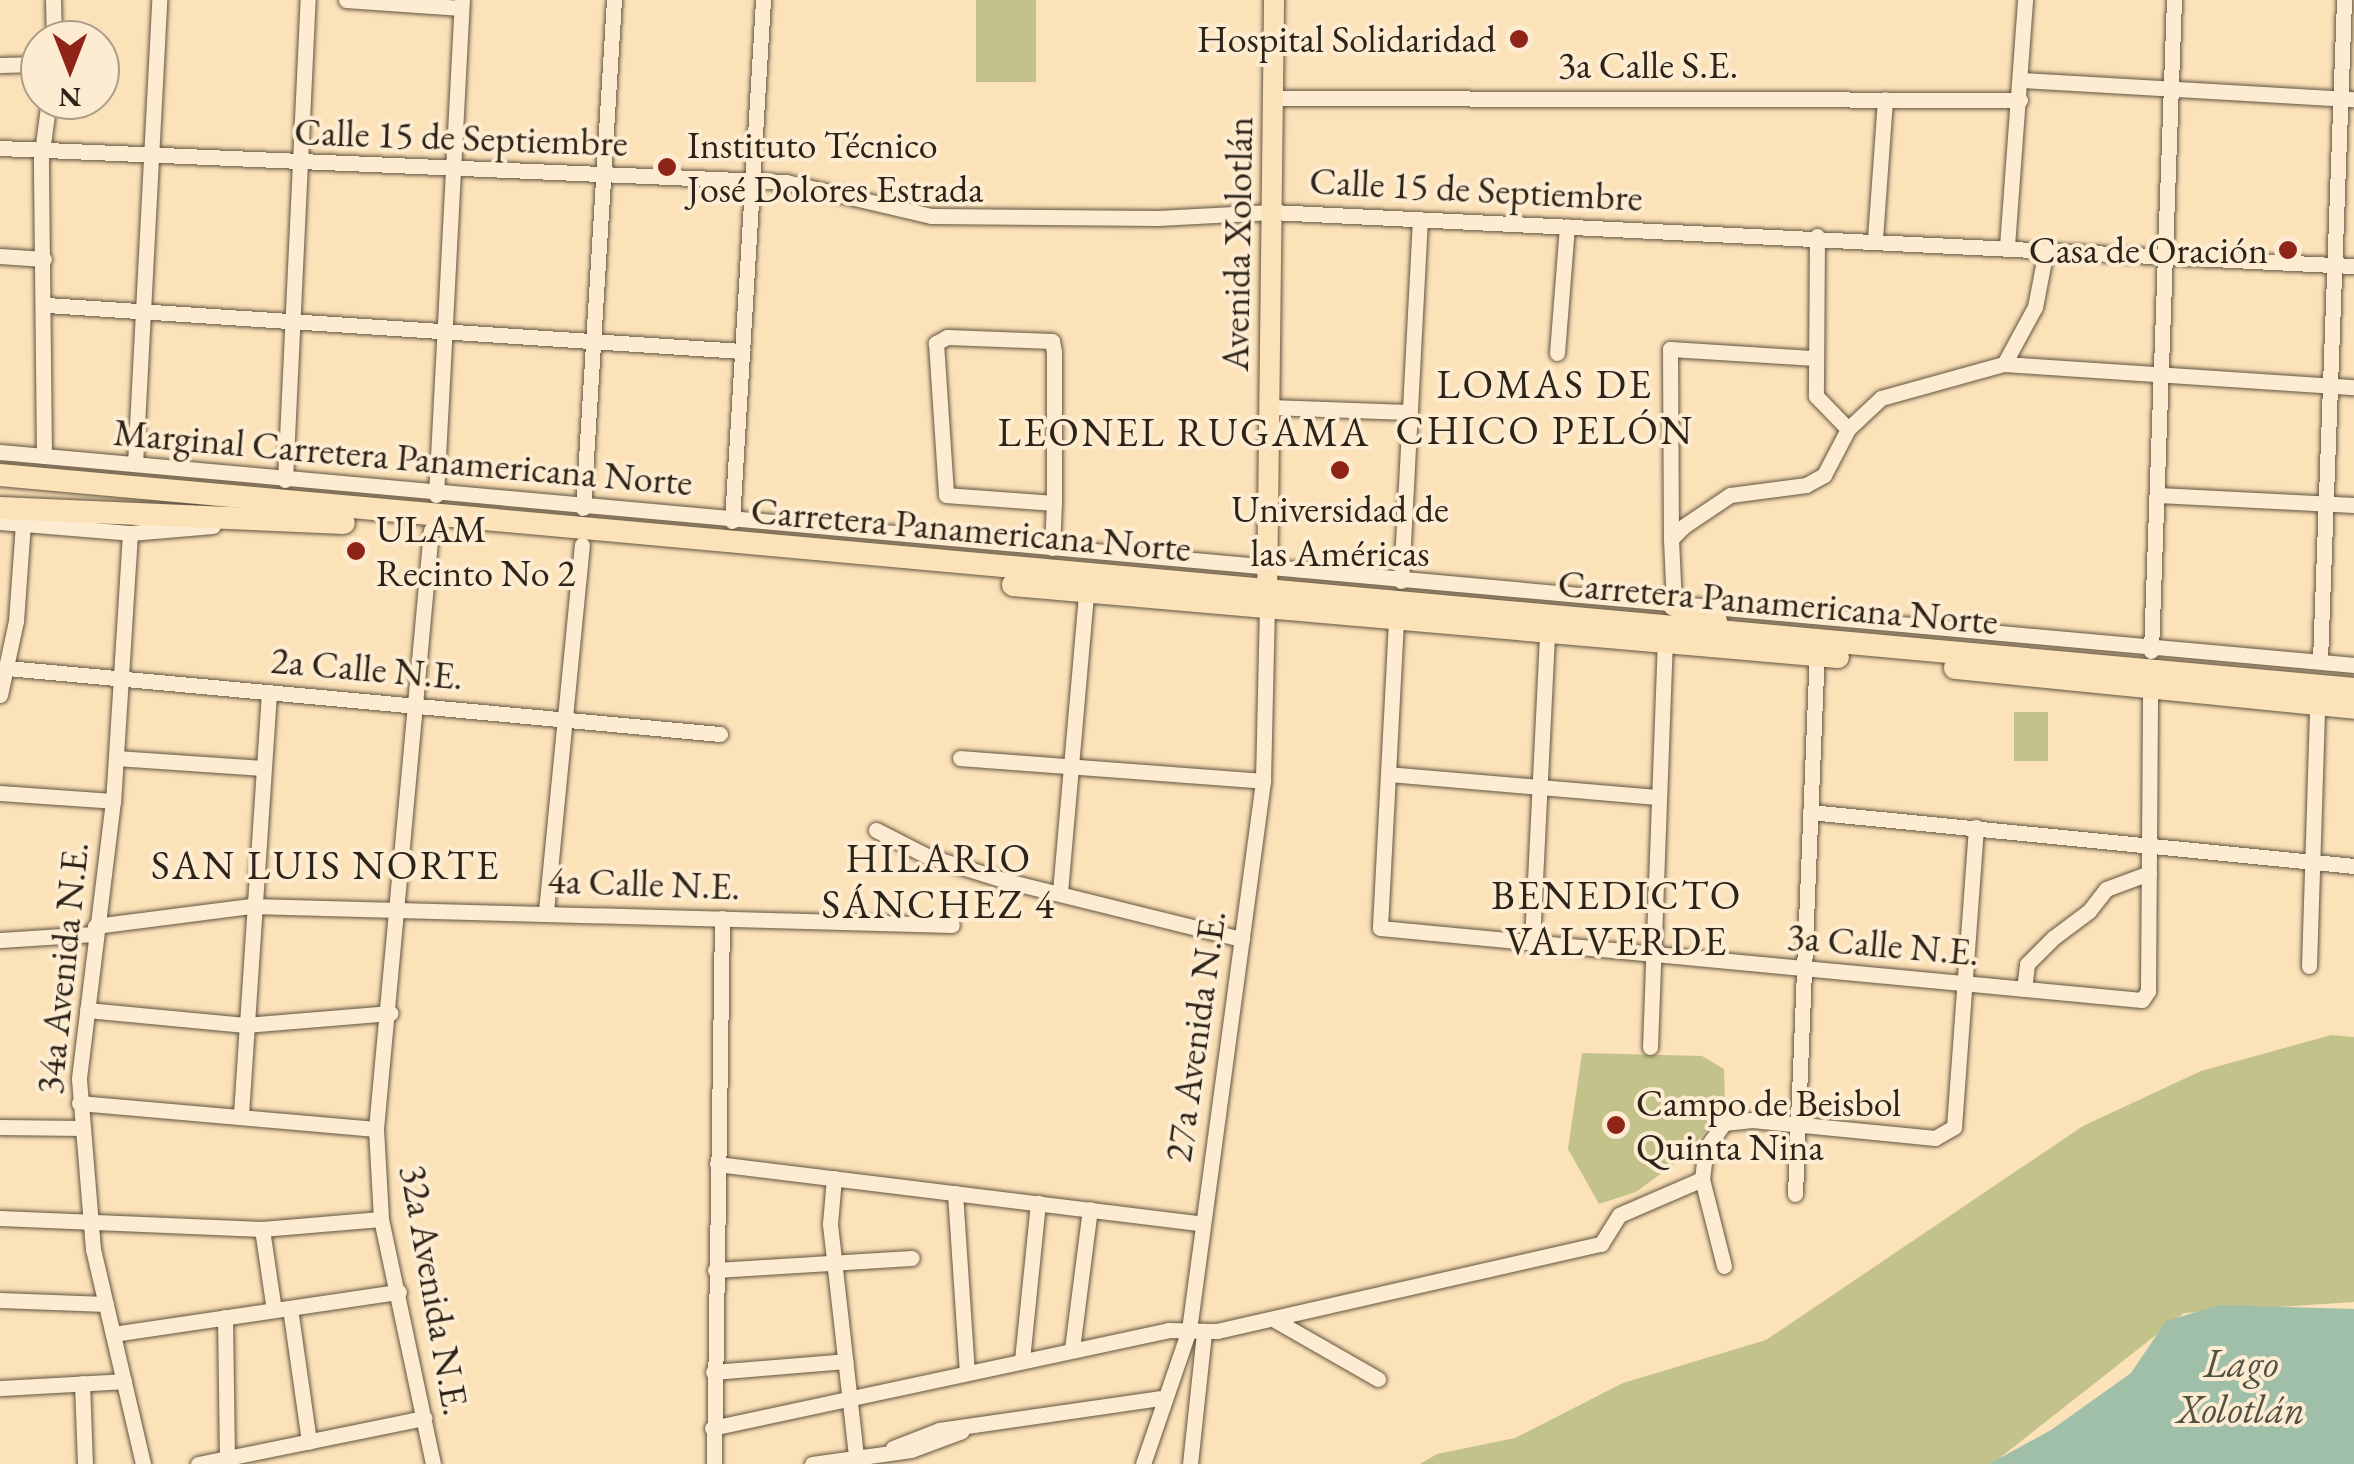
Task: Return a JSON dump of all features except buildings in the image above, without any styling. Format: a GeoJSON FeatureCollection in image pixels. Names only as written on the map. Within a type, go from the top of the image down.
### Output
{"type":"FeatureCollection","features":[{"type":"Feature","properties":{"kind":"highway","name":"Carretera Panamericana Norte"},"geometry":{"type":"LineString","coordinates":[[0,475],[1266,590],[2150,679],[2354,708]]}},
{"type":"Feature","properties":{"kind":"highway","name":"Carretera Panamericana Norte"},"geometry":{"type":"LineString","coordinates":[[0,508],[280,528],[431,530],[1086,592],[1266,590],[1396,621],[1665,645],[1817,648],[2093,683],[2194,674],[2354,689]]}},
{"type":"Feature","properties":{"kind":"highway"},"geometry":{"type":"LineString","coordinates":[[1674,604],[1721,622],[1790,629],[1817,648]]}},
{"type":"Feature","properties":{"kind":"main road","name":"Avenida Xolotlán"},"geometry":{"type":"LineString","coordinates":[[1266,590],[1274,0]]}},
{"type":"Feature","properties":{"kind":"street"},"geometry":{"type":"LineString","coordinates":[[135,464],[159,0]]}},
{"type":"Feature","properties":{"kind":"street"},"geometry":{"type":"LineString","coordinates":[[284,480],[308,0]]}},
{"type":"Feature","properties":{"kind":"street"},"geometry":{"type":"LineString","coordinates":[[346,0],[462,4],[436,495]]}},
{"type":"Feature","properties":{"kind":"street"},"geometry":{"type":"LineString","coordinates":[[583,508],[614,0]]}},
{"type":"Feature","properties":{"kind":"street"},"geometry":{"type":"LineString","coordinates":[[724,520],[742,351],[763,0]]}},
{"type":"Feature","properties":{"kind":"street"},"geometry":{"type":"LineString","coordinates":[[2007,246],[2025,0]]}},
{"type":"Feature","properties":{"kind":"street"},"geometry":{"type":"LineString","coordinates":[[2024,989],[2027,964],[2052,938],[2089,912],[2106,889],[2149,873],[2150,679],[2168,256],[2174,0]]}},
{"type":"Feature","properties":{"kind":"street"},"geometry":{"type":"LineString","coordinates":[[2320,661],[2333,265],[2347,99],[2344,0]]}},
{"type":"Feature","properties":{"kind":"street"},"geometry":{"type":"LineString","coordinates":[[2021,80],[2347,99]]}},
{"type":"Feature","properties":{"kind":"street","name":"3a Calle S.E."},"geometry":{"type":"LineString","coordinates":[[1275,98],[2020,100]]}},
{"type":"Feature","properties":{"kind":"street"},"geometry":{"type":"LineString","coordinates":[[1875,239],[1884,99]]}},
{"type":"Feature","properties":{"kind":"street"},"geometry":{"type":"LineString","coordinates":[[44,456],[47,306],[42,150],[46,120]]}},
{"type":"Feature","properties":{"kind":"street","name":"Calle 15 de Septiembre"},"geometry":{"type":"LineString","coordinates":[[0,148],[299,164],[752,180],[931,216],[1158,218],[1272,212],[1817,236],[2354,266]]}},
{"type":"Feature","properties":{"kind":"street"},"geometry":{"type":"LineString","coordinates":[[1402,582],[1420,220]]}},
{"type":"Feature","properties":{"kind":"street"},"geometry":{"type":"LineString","coordinates":[[1557,353],[1566,226]]}},
{"type":"Feature","properties":{"kind":"street"},"geometry":{"type":"LineString","coordinates":[[1817,236],[1812,358],[1816,396],[1848,429]]}},
{"type":"Feature","properties":{"kind":"street"},"geometry":{"type":"LineString","coordinates":[[2004,364],[2035,307],[2046,250]]}},
{"type":"Feature","properties":{"kind":"street"},"geometry":{"type":"LineString","coordinates":[[0,256],[44,258]]}},
{"type":"Feature","properties":{"kind":"street"},"geometry":{"type":"LineString","coordinates":[[47,306],[742,351]]}},
{"type":"Feature","properties":{"kind":"street"},"geometry":{"type":"LineString","coordinates":[[1052,548],[1054,504],[1052,341],[947,337],[936,343],[946,495],[1054,504]]}},
{"type":"Feature","properties":{"kind":"street"},"geometry":{"type":"LineString","coordinates":[[1674,604],[1670,349],[1812,358]]}},
{"type":"Feature","properties":{"kind":"street"},"geometry":{"type":"LineString","coordinates":[[1671,539],[1730,495],[1806,485],[1824,475],[1848,429],[1882,398],[2004,364],[2354,387]]}},
{"type":"Feature","properties":{"kind":"street"},"geometry":{"type":"LineString","coordinates":[[1270,406],[1408,412]]}},
{"type":"Feature","properties":{"kind":"street","name":"Marginal Carretera Panamericana Norte"},"geometry":{"type":"LineString","coordinates":[[0,452],[436,495],[1052,548],[1266,590],[1402,582],[2354,665]]}},
{"type":"Feature","properties":{"kind":"street"},"geometry":{"type":"LineString","coordinates":[[2158,494],[2354,505]]}},
{"type":"Feature","properties":{"kind":"street"},"geometry":{"type":"LineString","coordinates":[[470,498],[526,525]]}},
{"type":"Feature","properties":{"kind":"street"},"geometry":{"type":"LineString","coordinates":[[0,522],[130,533],[280,528]]}},
{"type":"Feature","properties":{"kind":"street"},"geometry":{"type":"LineString","coordinates":[[0,695],[7,668],[23,524]]}},
{"type":"Feature","properties":{"kind":"street","name":"32a Avenida N.E."},"geometry":{"type":"LineString","coordinates":[[431,530],[390,1013],[376,1129],[381,1220],[433,1464]]}},
{"type":"Feature","properties":{"kind":"street","name":"34a Avenida N.E."},"geometry":{"type":"LineString","coordinates":[[130,533],[113,801],[94,930],[79,1103],[90,1220],[143,1464]]}},
{"type":"Feature","properties":{"kind":"street"},"geometry":{"type":"LineString","coordinates":[[546,912],[568,720],[582,545]]}},
{"type":"Feature","properties":{"kind":"street","name":"27a Avenida N.E."},"geometry":{"type":"LineString","coordinates":[[1143,1464],[1160,1398],[1196,1331],[1200,1223],[1263,781],[1266,590]]}},
{"type":"Feature","properties":{"kind":"street"},"geometry":{"type":"LineString","coordinates":[[1060,892],[1086,592]]}},
{"type":"Feature","properties":{"kind":"street"},"geometry":{"type":"LineString","coordinates":[[1396,621],[1388,774],[1658,797]]}},
{"type":"Feature","properties":{"kind":"street"},"geometry":{"type":"LineString","coordinates":[[1532,942],[1548,634]]}},
{"type":"Feature","properties":{"kind":"street"},"geometry":{"type":"LineString","coordinates":[[1650,1046],[1665,645]]}},
{"type":"Feature","properties":{"kind":"street"},"geometry":{"type":"LineString","coordinates":[[1795,1194],[1801,1124],[1817,648]]}},
{"type":"Feature","properties":{"kind":"street","name":"2a Calle N.E."},"geometry":{"type":"LineString","coordinates":[[7,668],[720,734]]}},
{"type":"Feature","properties":{"kind":"street"},"geometry":{"type":"LineString","coordinates":[[241,1114],[251,906],[269,692]]}},
{"type":"Feature","properties":{"kind":"street"},"geometry":{"type":"LineString","coordinates":[[2309,966],[2317,705]]}},
{"type":"Feature","properties":{"kind":"street"},"geometry":{"type":"LineString","coordinates":[[116,758],[263,768]]}},
{"type":"Feature","properties":{"kind":"street"},"geometry":{"type":"LineString","coordinates":[[960,758],[1263,781]]}},
{"type":"Feature","properties":{"kind":"street","name":"3a Calle N.E."},"geometry":{"type":"LineString","coordinates":[[1388,774],[1380,928],[2142,1000],[2148,991],[2149,873]]}},
{"type":"Feature","properties":{"kind":"street"},"geometry":{"type":"LineString","coordinates":[[0,793],[113,801]]}},
{"type":"Feature","properties":{"kind":"street"},"geometry":{"type":"LineString","coordinates":[[1810,812],[2354,866]]}},
{"type":"Feature","properties":{"kind":"street"},"geometry":{"type":"LineString","coordinates":[[1724,1266],[1702,1179],[1706,1148],[1724,1123],[1801,1124],[1935,1138],[1954,1127],[1976,828]]}},
{"type":"Feature","properties":{"kind":"street"},"geometry":{"type":"LineString","coordinates":[[876,830],[927,856],[1242,939]]}},
{"type":"Feature","properties":{"kind":"street","name":"4a Calle N.E."},"geometry":{"type":"LineString","coordinates":[[0,940],[251,906],[952,926]]}},
{"type":"Feature","properties":{"kind":"street"},"geometry":{"type":"LineString","coordinates":[[714,1464],[722,918]]}},
{"type":"Feature","properties":{"kind":"street"},"geometry":{"type":"LineString","coordinates":[[87,1010],[245,1025],[390,1013]]}},
{"type":"Feature","properties":{"kind":"street"},"geometry":{"type":"LineString","coordinates":[[79,1103],[241,1114],[376,1129]]}},
{"type":"Feature","properties":{"kind":"street"},"geometry":{"type":"LineString","coordinates":[[0,1127],[81,1128]]}},
{"type":"Feature","properties":{"kind":"street"},"geometry":{"type":"LineString","coordinates":[[718,1164],[1200,1223]]}},
{"type":"Feature","properties":{"kind":"street"},"geometry":{"type":"LineString","coordinates":[[834,1178],[835,1264],[851,1403],[863,1456]]}},
{"type":"Feature","properties":{"kind":"street"},"geometry":{"type":"LineString","coordinates":[[712,1428],[851,1403],[1072,1349],[1273,1318],[1601,1244],[1619,1215],[1702,1179]]}},
{"type":"Feature","properties":{"kind":"street"},"geometry":{"type":"LineString","coordinates":[[955,1193],[967,1372]]}},
{"type":"Feature","properties":{"kind":"street"},"geometry":{"type":"LineString","coordinates":[[1022,1360],[1038,1203]]}},
{"type":"Feature","properties":{"kind":"street"},"geometry":{"type":"LineString","coordinates":[[1072,1349],[1090,1209]]}},
{"type":"Feature","properties":{"kind":"street"},"geometry":{"type":"LineString","coordinates":[[0,1218],[262,1228],[381,1220]]}},
{"type":"Feature","properties":{"kind":"street"},"geometry":{"type":"LineString","coordinates":[[262,1228],[309,1442]]}},
{"type":"Feature","properties":{"kind":"street"},"geometry":{"type":"LineString","coordinates":[[715,1270],[912,1258]]}},
{"type":"Feature","properties":{"kind":"street"},"geometry":{"type":"LineString","coordinates":[[113,1334],[399,1292]]}},
{"type":"Feature","properties":{"kind":"street"},"geometry":{"type":"LineString","coordinates":[[0,1300],[106,1304]]}},
{"type":"Feature","properties":{"kind":"street"},"geometry":{"type":"LineString","coordinates":[[225,1317],[228,1458]]}},
{"type":"Feature","properties":{"kind":"street"},"geometry":{"type":"LineString","coordinates":[[1273,1318],[1378,1379]]}},
{"type":"Feature","properties":{"kind":"street"},"geometry":{"type":"LineString","coordinates":[[1190,1464],[1196,1331]]}},
{"type":"Feature","properties":{"kind":"street"},"geometry":{"type":"LineString","coordinates":[[713,1372],[846,1362]]}},
{"type":"Feature","properties":{"kind":"street"},"geometry":{"type":"LineString","coordinates":[[0,1388],[124,1381]]}},
{"type":"Feature","properties":{"kind":"street"},"geometry":{"type":"LineString","coordinates":[[82,1384],[84,1464]]}},
{"type":"Feature","properties":{"kind":"street"},"geometry":{"type":"LineString","coordinates":[[812,1464],[893,1448],[908,1437],[1160,1398]]}},
{"type":"Feature","properties":{"kind":"street"},"geometry":{"type":"LineString","coordinates":[[198,1464],[424,1418]]}},
{"type":"Feature","properties":{"kind":"shaded area"},"geometry":{"type":"Polygon","coordinates":[[[976,0],[1036,0],[1036,82],[976,82],[976,0]]]}},
{"type":"Feature","properties":{"kind":"shaded area"},"geometry":{"type":"Polygon","coordinates":[[[2014,712],[2048,712],[2048,761],[2014,761],[2014,712]]]}},
{"type":"Feature","properties":{"kind":"shaded area"},"geometry":{"type":"Polygon","coordinates":[[[2331,1035],[2354,1037],[2354,1302],[2184,1313],[1992,1464],[1420,1464],[1437,1454],[1515,1438],[1623,1383],[1766,1340],[2083,1126],[2201,1071],[2331,1035]]]}},
{"type":"Feature","properties":{"kind":"shaded area"},"geometry":{"type":"Polygon","coordinates":[[[1582,1053],[1702,1056],[1724,1069],[1725,1109],[1681,1159],[1636,1192],[1599,1204],[1568,1149],[1582,1053]]]}},
{"type":"Feature","properties":{"kind":"water","name":"Lago Xolotlán"},"geometry":{"type":"Polygon","coordinates":[[[2220,1305],[2354,1309],[2354,1464],[1989,1464],[2051,1430],[2131,1373],[2166,1321],[2220,1305]]]}},
{"type":"Feature","properties":{"kind":"place","name":"Hospital Solidaridad"},"geometry":{"type":"Point","coordinates":[1519,39]}},
{"type":"Feature","properties":{"kind":"place","name":"Instituto Técnico José Dolores Estrada"},"geometry":{"type":"Point","coordinates":[667,167]}},
{"type":"Feature","properties":{"kind":"place","name":"Casa de Oración"},"geometry":{"type":"Point","coordinates":[2288,250]}},
{"type":"Feature","properties":{"kind":"place","name":"Universidad de las Américas"},"geometry":{"type":"Point","coordinates":[1340,470]}},
{"type":"Feature","properties":{"kind":"place","name":"ULAM Recinto No 2"},"geometry":{"type":"Point","coordinates":[356,551]}},
{"type":"Feature","properties":{"kind":"place","name":"Campo de Beisbol Quinta Nina"},"geometry":{"type":"Point","coordinates":[1616,1125]}},
{"type":"Feature","properties":{"kind":"district","name":"LOMAS DE CHICO PELÓN"},"geometry":{"type":"Point","coordinates":[1545,407]}},
{"type":"Feature","properties":{"kind":"district","name":"LEONEL RUGAMA"},"geometry":{"type":"Point","coordinates":[1184,432]}},
{"type":"Feature","properties":{"kind":"district","name":"SAN LUIS NORTE"},"geometry":{"type":"Point","coordinates":[326,865]}},
{"type":"Feature","properties":{"kind":"district","name":"HILARIO SÁNCHEZ 4"},"geometry":{"type":"Point","coordinates":[939,881]}},
{"type":"Feature","properties":{"kind":"district","name":"BENEDICTO VALVERDE"},"geometry":{"type":"Point","coordinates":[1617,918]}}]}
